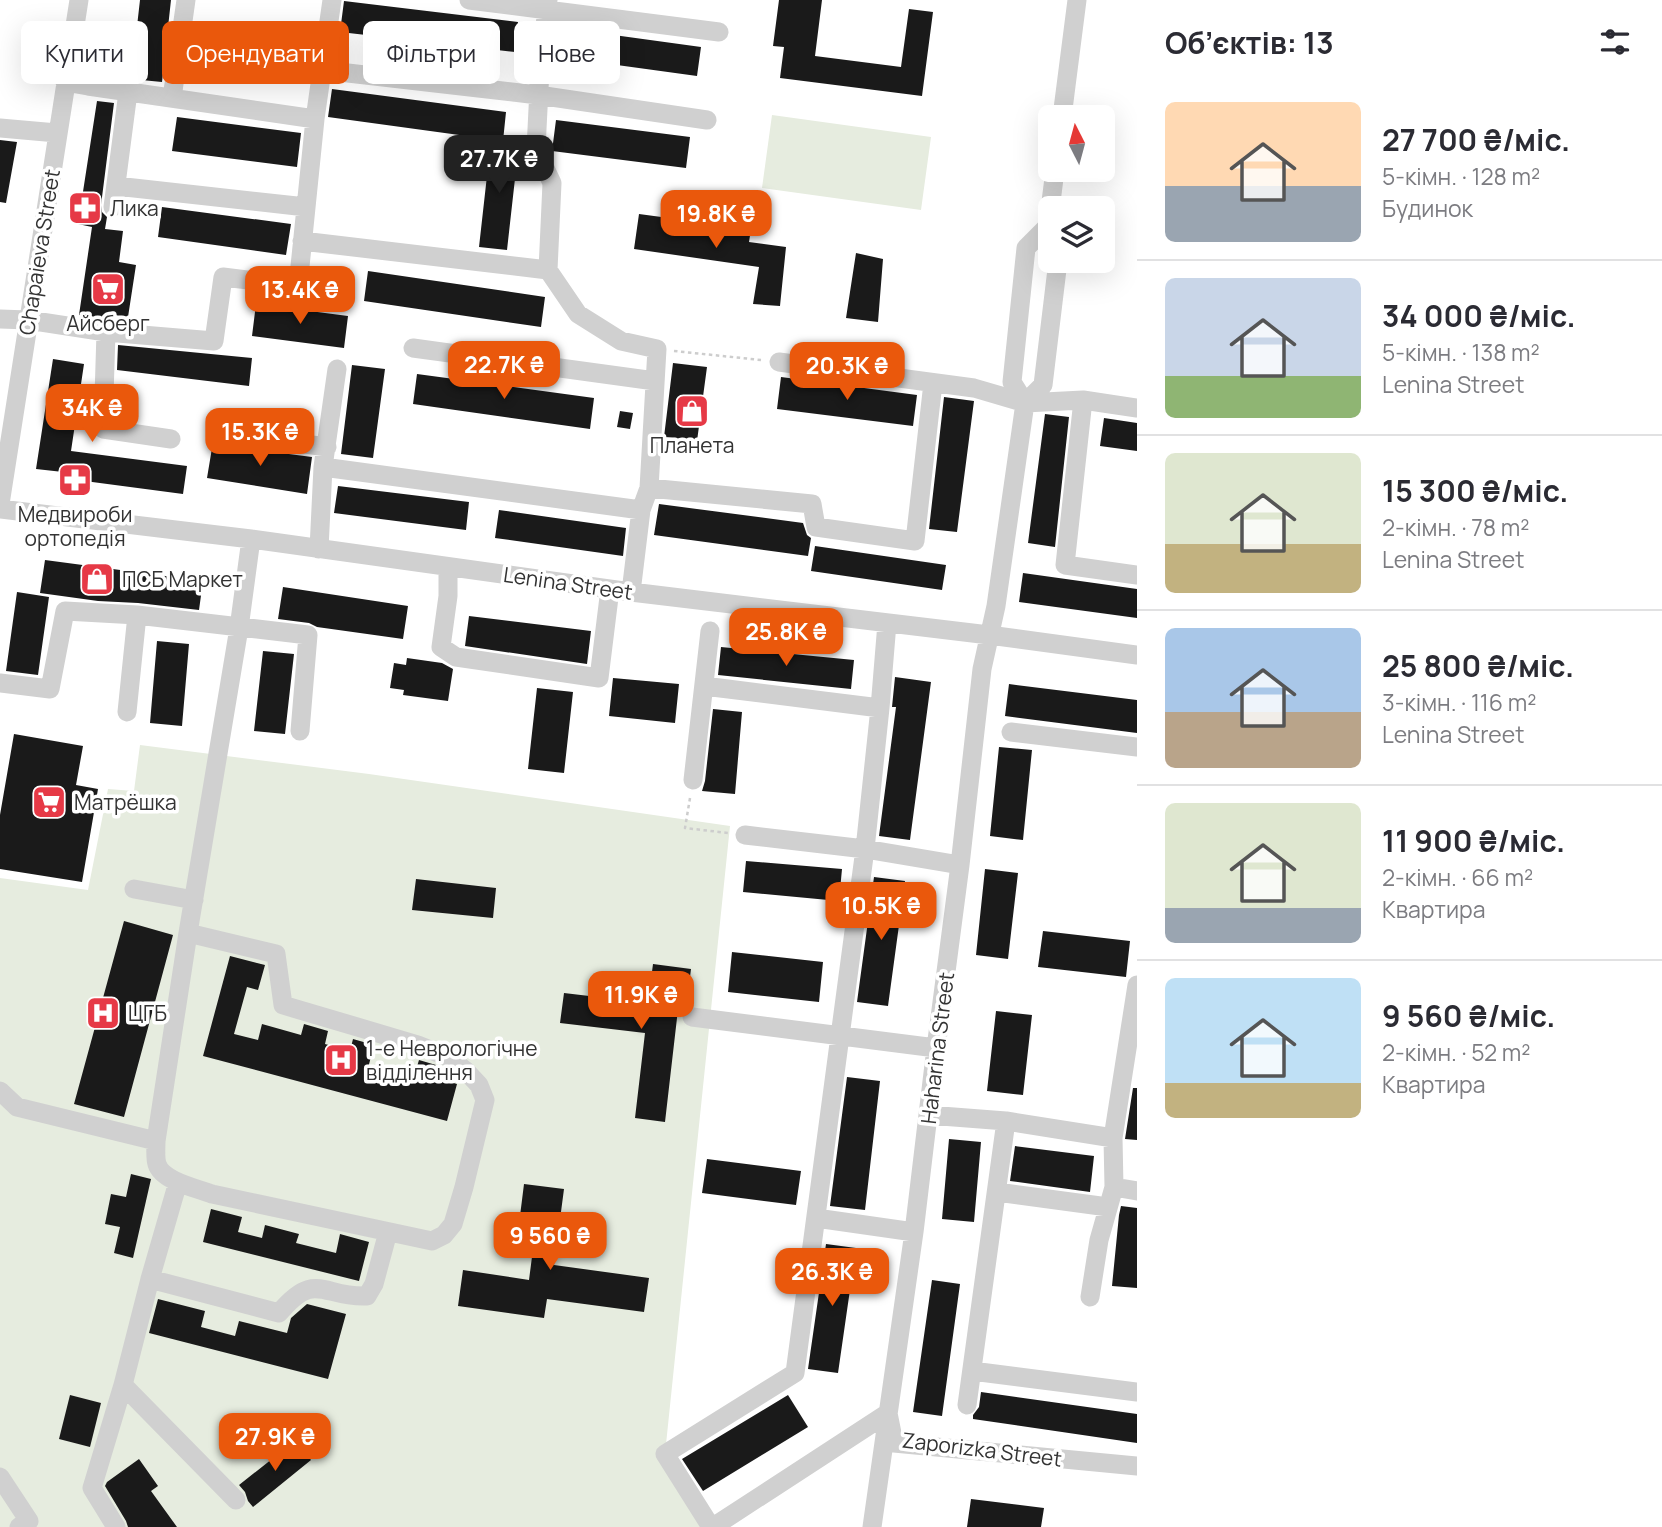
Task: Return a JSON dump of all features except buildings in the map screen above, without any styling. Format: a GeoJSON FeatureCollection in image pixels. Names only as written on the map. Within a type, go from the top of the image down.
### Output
{"type":"FeatureCollection","features":[{"type":"Feature","properties":{"kind":"street","name":"Chapaieva Street"},"geometry":{"type":"LineString","coordinates":[[75,21],[79,0]]}},
{"type":"Feature","properties":{"kind":"street"},"geometry":{"type":"LineString","coordinates":[[172,98],[186,0]]}},
{"type":"Feature","properties":{"kind":"street"},"geometry":{"type":"LineString","coordinates":[[329,21],[332,0]]}},
{"type":"Feature","properties":{"kind":"street"},"geometry":{"type":"LineString","coordinates":[[470,0],[547,5],[719,32]]}},
{"type":"Feature","properties":{"kind":"street"},"geometry":{"type":"LineString","coordinates":[[1064,105],[1077,0]]}},
{"type":"Feature","properties":{"kind":"street"},"geometry":{"type":"LineString","coordinates":[[547,5],[538,95],[536,149],[552,183],[548,270],[578,314],[621,341],[657,349],[649,488],[641,510],[631,592]]}},
{"type":"Feature","properties":{"kind":"street"},"geometry":{"type":"LineString","coordinates":[[349,73],[538,95],[707,120]]}},
{"type":"Feature","properties":{"kind":"street","name":"Chapaieva Street"},"geometry":{"type":"LineString","coordinates":[[0,506],[65,84]]}},
{"type":"Feature","properties":{"kind":"street"},"geometry":{"type":"LineString","coordinates":[[78,84],[315,119]]}},
{"type":"Feature","properties":{"kind":"street"},"geometry":{"type":"LineString","coordinates":[[0,320],[28,320],[106,332],[214,341],[223,277],[298,286],[320,84]]}},
{"type":"Feature","properties":{"kind":"street"},"geometry":{"type":"LineString","coordinates":[[113,207],[128,92]]}},
{"type":"Feature","properties":{"kind":"street"},"geometry":{"type":"LineString","coordinates":[[0,128],[57,133]]}},
{"type":"Feature","properties":{"kind":"street"},"geometry":{"type":"LineString","coordinates":[[116,186],[306,207]]}},
{"type":"Feature","properties":{"kind":"street","name":"Haharina Street"},"geometry":{"type":"LineString","coordinates":[[1025,403],[1012,382],[1026,248],[1038,238]]}},
{"type":"Feature","properties":{"kind":"street"},"geometry":{"type":"LineString","coordinates":[[302,241],[548,270]]}},
{"type":"Feature","properties":{"kind":"street","name":"Haharina Street"},"geometry":{"type":"LineString","coordinates":[[872,1527],[914,1232],[982,669],[996,606],[1025,403],[1043,385],[1057,273]]}},
{"type":"Feature","properties":{"kind":"street"},"geometry":{"type":"LineString","coordinates":[[106,332],[103,429],[171,439]]}},
{"type":"Feature","properties":{"kind":"street"},"geometry":{"type":"LineString","coordinates":[[413,348],[655,381]]}},
{"type":"Feature","properties":{"kind":"street"},"geometry":{"type":"LineString","coordinates":[[779,362],[974,388],[1025,403],[1083,401],[1137,408]]}},
{"type":"Feature","properties":{"kind":"street"},"geometry":{"type":"LineString","coordinates":[[318,549],[323,467],[337,369]]}},
{"type":"Feature","properties":{"kind":"street"},"geometry":{"type":"LineString","coordinates":[[649,488],[812,504],[817,527],[915,541],[933,383]]}},
{"type":"Feature","properties":{"kind":"street"},"geometry":{"type":"LineString","coordinates":[[1083,401],[1065,565],[1137,575]]}},
{"type":"Feature","properties":{"kind":"street"},"geometry":{"type":"LineString","coordinates":[[228,434],[327,447]]}},
{"type":"Feature","properties":{"kind":"street"},"geometry":{"type":"LineString","coordinates":[[323,467],[641,510]]}},
{"type":"Feature","properties":{"kind":"street","name":"Lenina Street"},"geometry":{"type":"LineString","coordinates":[[0,506],[631,592],[1137,655]]}},
{"type":"Feature","properties":{"kind":"street"},"geometry":{"type":"LineString","coordinates":[[188,933],[276,954],[282,1005],[418,1045],[448,1057],[479,1085],[485,1100],[453,1224],[444,1235],[432,1241],[212,1194],[162,1174],[156,1163],[156,1141],[188,933],[239,628],[251,539]]}},
{"type":"Feature","properties":{"kind":"street"},"geometry":{"type":"LineString","coordinates":[[449,567],[441,647],[456,657],[599,678],[610,589]]}},
{"type":"Feature","properties":{"kind":"street"},"geometry":{"type":"LineString","coordinates":[[0,683],[50,689],[65,611],[136,615],[308,635],[300,731]]}},
{"type":"Feature","properties":{"kind":"street"},"geometry":{"type":"LineString","coordinates":[[127,712],[136,615]]}},
{"type":"Feature","properties":{"kind":"street"},"geometry":{"type":"LineString","coordinates":[[712,1527],[665,1454],[795,1373],[865,849],[887,623]]}},
{"type":"Feature","properties":{"kind":"street"},"geometry":{"type":"LineString","coordinates":[[693,780],[710,631]]}},
{"type":"Feature","properties":{"kind":"street"},"geometry":{"type":"LineString","coordinates":[[704,686],[880,708]]}},
{"type":"Feature","properties":{"kind":"street"},"geometry":{"type":"LineString","coordinates":[[1011,732],[1137,747]]}},
{"type":"Feature","properties":{"kind":"street"},"geometry":{"type":"LineString","coordinates":[[746,835],[865,849],[960,865]]}},
{"type":"Feature","properties":{"kind":"street"},"geometry":{"type":"LineString","coordinates":[[134,889],[194,900]]}},
{"type":"Feature","properties":{"kind":"street"},"geometry":{"type":"LineString","coordinates":[[1090,1297],[1099,1240],[1114,1186],[1114,1138],[1137,985]]}},
{"type":"Feature","properties":{"kind":"street"},"geometry":{"type":"LineString","coordinates":[[692,1017],[936,1048]]}},
{"type":"Feature","properties":{"kind":"street"},"geometry":{"type":"LineString","coordinates":[[0,1091],[17,1107],[156,1141]]}},
{"type":"Feature","properties":{"kind":"street"},"geometry":{"type":"LineString","coordinates":[[928,1115],[1006,1121],[1114,1138]]}},
{"type":"Feature","properties":{"kind":"street"},"geometry":{"type":"LineString","coordinates":[[967,1405],[1006,1121]]}},
{"type":"Feature","properties":{"kind":"street"},"geometry":{"type":"LineString","coordinates":[[116,1527],[92,1488],[178,1182]]}},
{"type":"Feature","properties":{"kind":"street"},"geometry":{"type":"LineString","coordinates":[[1114,1186],[1137,1191]]}},
{"type":"Feature","properties":{"kind":"street"},"geometry":{"type":"LineString","coordinates":[[997,1192],[1108,1207]]}},
{"type":"Feature","properties":{"kind":"street"},"geometry":{"type":"LineString","coordinates":[[816,1218],[914,1232]]}},
{"type":"Feature","properties":{"kind":"street"},"geometry":{"type":"LineString","coordinates":[[150,1279],[279,1313],[291,1298],[308,1288],[367,1296],[374,1284],[388,1232]]}},
{"type":"Feature","properties":{"kind":"street"},"geometry":{"type":"LineString","coordinates":[[972,1371],[1137,1392]]}},
{"type":"Feature","properties":{"kind":"street"},"geometry":{"type":"LineString","coordinates":[[122,1385],[236,1500]]}},
{"type":"Feature","properties":{"kind":"street","name":"Zaporizka Street"},"geometry":{"type":"LineString","coordinates":[[712,1527],[888,1413],[894,1443],[1137,1466]]}},
{"type":"Feature","properties":{"kind":"street"},"geometry":{"type":"LineString","coordinates":[[0,1477],[29,1521],[19,1527]]}},
{"type":"Feature","properties":{"kind":"path"},"geometry":{"type":"LineString","coordinates":[[657,349],[779,362]]}},
{"type":"Feature","properties":{"kind":"path"},"geometry":{"type":"LineString","coordinates":[[693,780],[685,828],[746,835]]}},
{"type":"Feature","properties":{"kind":"shaded area"},"geometry":{"type":"Polygon","coordinates":[[[772,115],[931,137],[921,210],[762,188],[772,115]]]}},
{"type":"Feature","properties":{"kind":"shaded area"},"geometry":{"type":"Polygon","coordinates":[[[140,745],[369,774],[730,826],[665,1454],[711,1527],[0,1527],[0,878],[88,890],[108,789],[134,791],[140,745]]]}},
{"type":"Feature","properties":{"kind":"place","name":"Лика"},"geometry":{"type":"Point","coordinates":[85,208]}},
{"type":"Feature","properties":{"kind":"place","name":"Айсберг"},"geometry":{"type":"Point","coordinates":[108,289]}},
{"type":"Feature","properties":{"kind":"place","name":"Планета"},"geometry":{"type":"Point","coordinates":[692,411]}},
{"type":"Feature","properties":{"kind":"place","name":"Медвироби ортопедія"},"geometry":{"type":"Point","coordinates":[75,480]}},
{"type":"Feature","properties":{"kind":"place","name":"ПСБ Маркет"},"geometry":{"type":"Point","coordinates":[97,579]}},
{"type":"Feature","properties":{"kind":"place","name":"Матрёшка"},"geometry":{"type":"Point","coordinates":[49,802]}},
{"type":"Feature","properties":{"kind":"place","name":"ЦГБ"},"geometry":{"type":"Point","coordinates":[103,1013]}},
{"type":"Feature","properties":{"kind":"place","name":"1-е Неврологічне відділення"},"geometry":{"type":"Point","coordinates":[341,1060]}}]}
